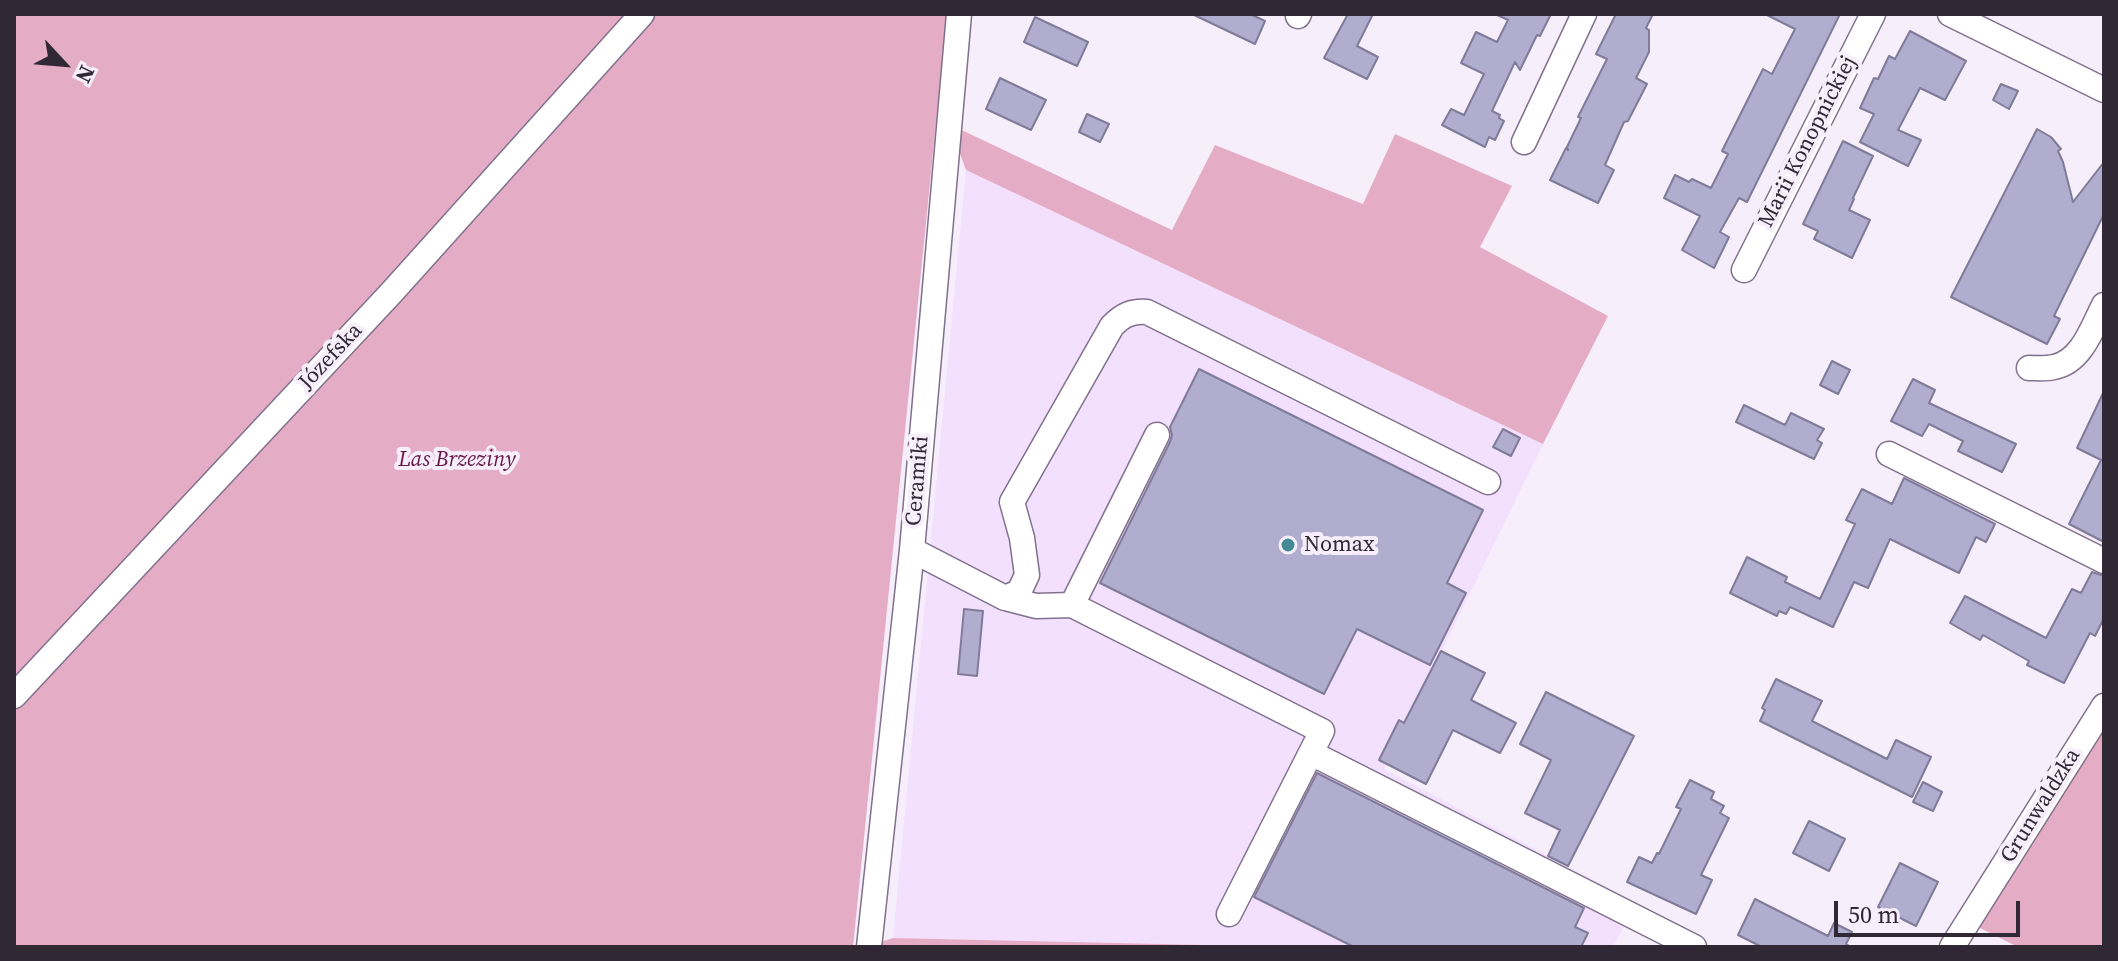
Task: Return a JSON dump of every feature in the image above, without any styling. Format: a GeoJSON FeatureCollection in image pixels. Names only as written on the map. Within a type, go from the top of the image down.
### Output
{"type":"FeatureCollection","features":[{"type":"Feature","properties":{"kind":"street","name":"Józefska"},"geometry":{"type":"LineString","coordinates":[[14,696],[392,292],[642,14]]}},
{"type":"Feature","properties":{"kind":"street","name":"Ceramiki"},"geometry":{"type":"LineString","coordinates":[[869,947],[912,550],[959,14]]}},
{"type":"Feature","properties":{"kind":"street"},"geometry":{"type":"LineString","coordinates":[[1524,142],[1584,14]]}},
{"type":"Feature","properties":{"kind":"street","name":"Marii Konopnickiej"},"geometry":{"type":"LineString","coordinates":[[1744,270],[1873,14]]}},
{"type":"Feature","properties":{"kind":"street"},"geometry":{"type":"LineString","coordinates":[[1950,14],[2104,90]]}},
{"type":"Feature","properties":{"kind":"street"},"geometry":{"type":"LineString","coordinates":[[2029,368],[2057,367],[2073,357],[2083,346],[2104,305]]}},
{"type":"Feature","properties":{"kind":"street"},"geometry":{"type":"LineString","coordinates":[[1005,598],[1019,592],[1027,575],[1022,538],[1012,502],[1112,326],[1123,315],[1135,311],[1147,312],[1488,482]]}},
{"type":"Feature","properties":{"kind":"street"},"geometry":{"type":"LineString","coordinates":[[1072,605],[1157,435]]}},
{"type":"Feature","properties":{"kind":"street"},"geometry":{"type":"LineString","coordinates":[[1889,454],[2104,561]]}},
{"type":"Feature","properties":{"kind":"street"},"geometry":{"type":"LineString","coordinates":[[912,550],[1005,598],[1036,606],[1072,605],[1322,731],[1229,914]]}},
{"type":"Feature","properties":{"kind":"street","name":"Grunwaldzka"},"geometry":{"type":"LineString","coordinates":[[1952,947],[2104,706]]}},
{"type":"Feature","properties":{"kind":"street"},"geometry":{"type":"LineString","coordinates":[[1311,753],[1694,947]]}},
{"type":"Feature","properties":{"kind":"shaded area"},"geometry":{"type":"Polygon","coordinates":[[[966,170],[1543,444],[1384,769],[1637,903],[1613,947],[1297,947],[893,938],[966,170]]]}},
{"type":"Feature","properties":{"kind":"green space","name":"Las Brzeziny"},"geometry":{"type":"Polygon","coordinates":[[[14,14],[947,14],[853,947],[14,947],[14,14]]]}},
{"type":"Feature","properties":{"kind":"green space"},"geometry":{"type":"Polygon","coordinates":[[[949,124],[1172,230],[1215,145],[1363,204],[1395,134],[1512,186],[1480,247],[1608,316],[1543,444],[966,170],[949,124]]]}},
{"type":"Feature","properties":{"kind":"green space"},"geometry":{"type":"Polygon","coordinates":[[[2104,706],[2104,947],[2018,947],[1968,922],[2104,706]]]}},
{"type":"Feature","properties":{"kind":"green space"},"geometry":{"type":"Polygon","coordinates":[[[893,938],[1297,947],[866,947],[893,938]]]}},
{"type":"Feature","properties":{"kind":"building"},"geometry":{"type":"Polygon","coordinates":[[[1192,14],[1250,14],[1265,21],[1255,44],[1192,14]]]}},
{"type":"Feature","properties":{"kind":"building"},"geometry":{"type":"Polygon","coordinates":[[[1348,14],[1373,14],[1357,46],[1378,57],[1367,79],[1324,58],[1348,14]]]}},
{"type":"Feature","properties":{"kind":"building"},"geometry":{"type":"Polygon","coordinates":[[[1495,14],[1551,14],[1520,70],[1515,62],[1492,111],[1504,121],[1495,140],[1489,137],[1485,147],[1442,125],[1451,109],[1464,115],[1484,74],[1461,63],[1476,32],[1497,42],[1508,20],[1495,14]]]}},
{"type":"Feature","properties":{"kind":"building"},"geometry":{"type":"Polygon","coordinates":[[[1616,14],[1653,14],[1646,28],[1649,30],[1649,52],[1636,78],[1647,84],[1628,121],[1624,122],[1605,165],[1614,170],[1598,203],[1550,180],[1566,148],[1568,150],[1581,118],[1578,117],[1607,59],[1596,54],[1616,14]]]}},
{"type":"Feature","properties":{"kind":"building"},"geometry":{"type":"Polygon","coordinates":[[[1765,14],[1840,14],[1747,202],[1739,198],[1720,232],[1729,237],[1714,268],[1682,250],[1700,216],[1664,198],[1675,175],[1711,188],[1728,154],[1722,151],[1763,69],[1772,74],[1795,29],[1765,14]]]}},
{"type":"Feature","properties":{"kind":"building"},"geometry":{"type":"Polygon","coordinates":[[[1035,17],[1088,42],[1077,66],[1024,42],[1035,17]]]}},
{"type":"Feature","properties":{"kind":"building"},"geometry":{"type":"Polygon","coordinates":[[[1910,31],[1966,61],[1945,100],[1920,88],[1898,130],[1921,140],[1908,166],[1860,142],[1874,114],[1860,108],[1874,78],[1878,79],[1889,56],[1895,59],[1910,31]]]}},
{"type":"Feature","properties":{"kind":"building"},"geometry":{"type":"Polygon","coordinates":[[[1000,78],[1046,100],[1031,130],[986,109],[1000,78]]]}},
{"type":"Feature","properties":{"kind":"building"},"geometry":{"type":"Polygon","coordinates":[[[2001,84],[2018,91],[2009,109],[1993,100],[2001,84]]]}},
{"type":"Feature","properties":{"kind":"building"},"geometry":{"type":"Polygon","coordinates":[[[1087,114],[1109,124],[1100,142],[1079,132],[1087,114]]]}},
{"type":"Feature","properties":{"kind":"building"},"geometry":{"type":"Polygon","coordinates":[[[2037,129],[2051,137],[2061,149],[2058,151],[2073,202],[2104,162],[2104,214],[2054,316],[2060,319],[2047,344],[1951,297],[2037,129]]]}},
{"type":"Feature","properties":{"kind":"building"},"geometry":{"type":"Polygon","coordinates":[[[1843,141],[1873,156],[1849,210],[1870,220],[1852,258],[1814,239],[1818,231],[1803,224],[1843,141]]]}},
{"type":"Feature","properties":{"kind":"building"},"geometry":{"type":"Polygon","coordinates":[[[1832,361],[1850,370],[1838,394],[1820,385],[1832,361]]]}},
{"type":"Feature","properties":{"kind":"building","name":"Nomax"},"geometry":{"type":"Polygon","coordinates":[[[1199,369],[1483,510],[1447,583],[1466,593],[1430,665],[1357,629],[1324,694],[1100,583],[1170,442],[1170,427],[1199,369]]]}},
{"type":"Feature","properties":{"kind":"building"},"geometry":{"type":"Polygon","coordinates":[[[1913,379],[1935,390],[1929,403],[2016,444],[2002,472],[1958,451],[1963,441],[1929,424],[1922,436],[1891,421],[1913,379]]]}},
{"type":"Feature","properties":{"kind":"building"},"geometry":{"type":"Polygon","coordinates":[[[2104,391],[2104,542],[2069,524],[2101,460],[2077,448],[2104,391]]]}},
{"type":"Feature","properties":{"kind":"building"},"geometry":{"type":"Polygon","coordinates":[[[1744,405],[1785,425],[1791,413],[1824,429],[1817,440],[1822,443],[1814,459],[1736,422],[1744,405]]]}},
{"type":"Feature","properties":{"kind":"building"},"geometry":{"type":"Polygon","coordinates":[[[1503,429],[1520,438],[1511,456],[1493,447],[1503,429]]]}},
{"type":"Feature","properties":{"kind":"building"},"geometry":{"type":"Polygon","coordinates":[[[1904,478],[1995,524],[1986,542],[1976,537],[1959,573],[1890,539],[1868,588],[1854,582],[1833,627],[1790,607],[1786,614],[1779,611],[1777,616],[1730,593],[1747,557],[1787,577],[1785,582],[1820,599],[1855,524],[1846,520],[1862,489],[1892,504],[1904,478]]]}},
{"type":"Feature","properties":{"kind":"building"},"geometry":{"type":"Polygon","coordinates":[[[2092,572],[2104,576],[2104,618],[2095,636],[2090,633],[2064,683],[2027,665],[2029,661],[1983,635],[1980,640],[1950,623],[1965,596],[2046,638],[2072,589],[2081,593],[2092,572]]]}},
{"type":"Feature","properties":{"kind":"building"},"geometry":{"type":"Polygon","coordinates":[[[964,609],[983,611],[977,676],[958,674],[964,609]]]}},
{"type":"Feature","properties":{"kind":"building"},"geometry":{"type":"Polygon","coordinates":[[[1441,651],[1485,673],[1471,700],[1516,723],[1500,753],[1453,730],[1426,784],[1379,760],[1399,720],[1404,723],[1441,651]]]}},
{"type":"Feature","properties":{"kind":"building"},"geometry":{"type":"Polygon","coordinates":[[[1776,679],[1822,701],[1812,721],[1887,759],[1896,740],[1931,757],[1912,797],[1760,721],[1765,710],[1762,708],[1776,679]]]}},
{"type":"Feature","properties":{"kind":"building"},"geometry":{"type":"Polygon","coordinates":[[[1546,692],[1634,736],[1568,866],[1548,856],[1560,830],[1525,813],[1551,760],[1520,744],[1546,692]]]}},
{"type":"Feature","properties":{"kind":"building"},"geometry":{"type":"Polygon","coordinates":[[[1317,773],[1584,908],[1575,927],[1588,933],[1581,947],[1354,947],[1254,897],[1317,773]]]}},
{"type":"Feature","properties":{"kind":"building"},"geometry":{"type":"Polygon","coordinates":[[[1690,780],[1714,792],[1711,799],[1724,806],[1720,813],[1729,818],[1701,875],[1712,880],[1696,914],[1627,882],[1639,857],[1652,863],[1659,854],[1681,809],[1676,807],[1690,780]]]}},
{"type":"Feature","properties":{"kind":"building"},"geometry":{"type":"Polygon","coordinates":[[[1923,782],[1942,792],[1933,811],[1913,802],[1923,782]]]}},
{"type":"Feature","properties":{"kind":"building"},"geometry":{"type":"Polygon","coordinates":[[[1809,821],[1845,839],[1829,871],[1793,853],[1809,821]]]}},
{"type":"Feature","properties":{"kind":"building"},"geometry":{"type":"Polygon","coordinates":[[[1900,863],[1938,882],[1916,926],[1878,907],[1900,863]]]}},
{"type":"Feature","properties":{"kind":"building"},"geometry":{"type":"Polygon","coordinates":[[[1755,899],[1828,936],[1834,923],[1852,932],[1846,944],[1851,947],[1762,947],[1738,935],[1755,899]]]}},
{"type":"Feature","properties":{"kind":"place","name":"Nomax"},"geometry":{"type":"Point","coordinates":[1288,545]}}]}
